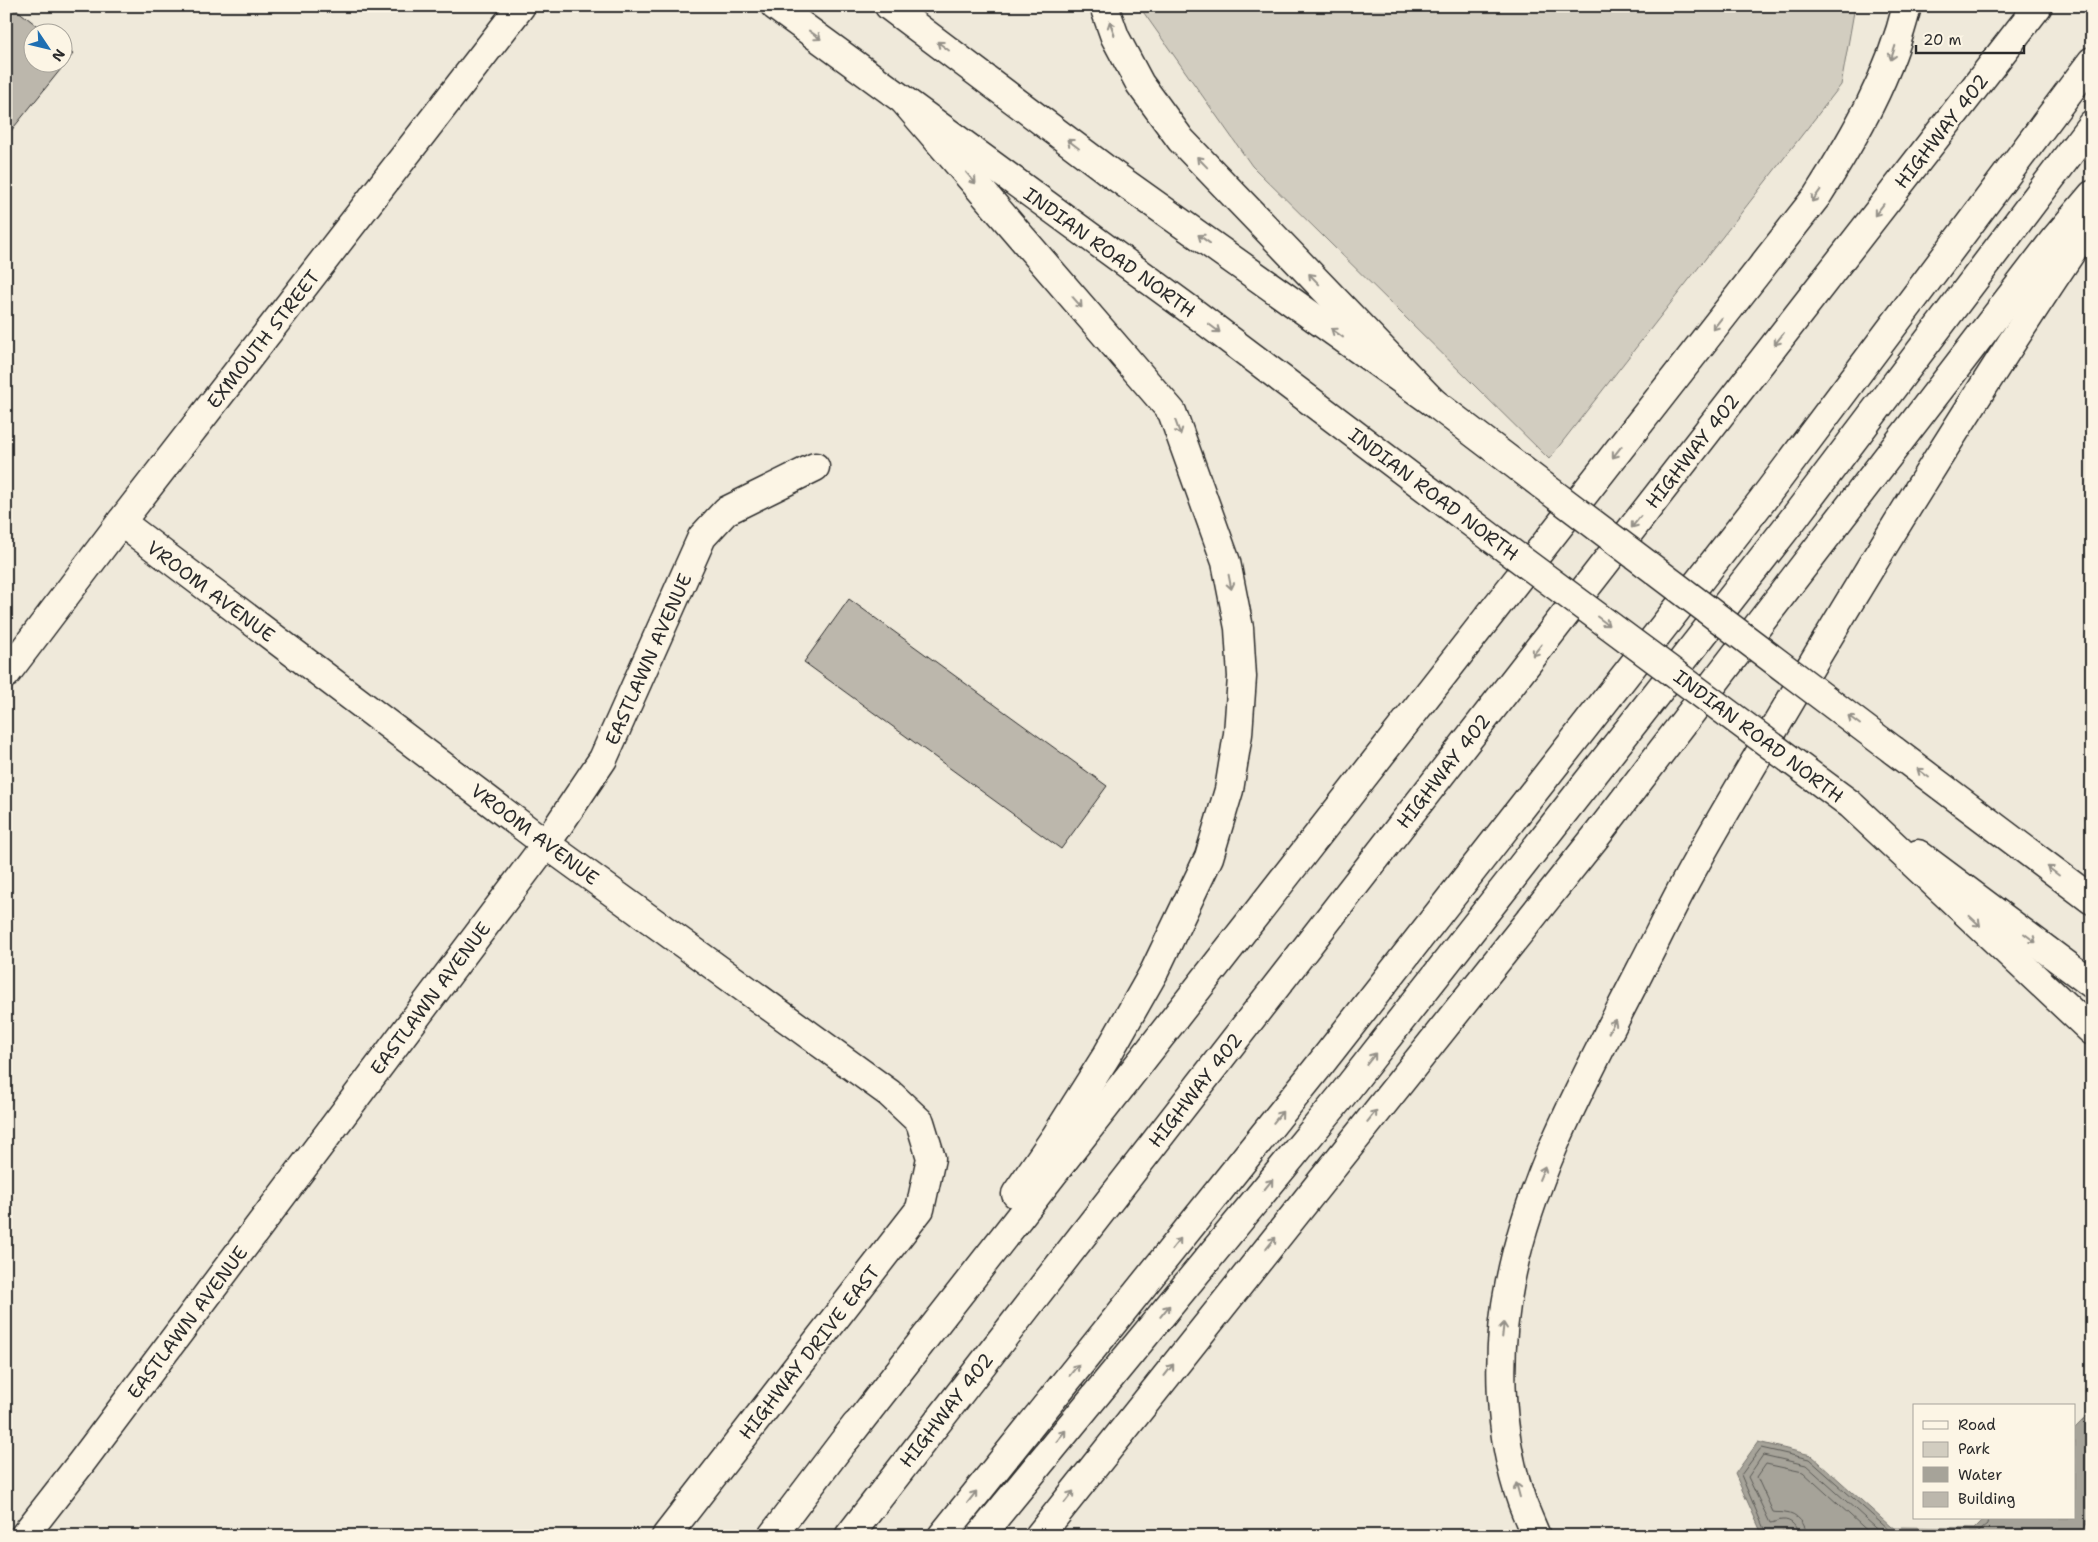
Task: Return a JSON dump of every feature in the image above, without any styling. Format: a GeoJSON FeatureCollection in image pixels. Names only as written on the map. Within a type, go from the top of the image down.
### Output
{"type":"FeatureCollection","features":[{"type":"Feature","properties":{"kind":"main road","name":"EXMOUTH STREET"},"geometry":{"type":"LineString","coordinates":[[6,674],[121,522],[521,6]]}},
{"type":"Feature","properties":{"kind":"main road","name":"INDIAN ROAD NORTH"},"geometry":{"type":"LineString","coordinates":[[775,6],[1189,310],[1493,539],[2092,984]]}},
{"type":"Feature","properties":{"kind":"main road"},"geometry":{"type":"LineString","coordinates":[[889,6],[1108,170],[1433,402],[2092,900]]}},
{"type":"Feature","properties":{"kind":"main road"},"geometry":{"type":"LineString","coordinates":[[1104,6],[1115,37],[1140,84],[1181,140],[1433,402]]}},
{"type":"Feature","properties":{"kind":"main road"},"geometry":{"type":"LineString","coordinates":[[772,1536],[1817,196],[1870,107],[1890,60],[1907,6]]}},
{"type":"Feature","properties":{"kind":"main road","name":"HIGHWAY 402"},"geometry":{"type":"LineString","coordinates":[[849,1536],[2038,6]]}},
{"type":"Feature","properties":{"kind":"main road"},"geometry":{"type":"LineString","coordinates":[[942,1536],[1325,1058],[1755,510],[2092,61]]}},
{"type":"Feature","properties":{"kind":"main road"},"geometry":{"type":"LineString","coordinates":[[846,1439],[1056,1136],[1107,1055],[1154,972],[1209,857],[1229,790],[1238,734],[1242,677],[1239,628],[1226,562],[1172,412],[905,102]]}},
{"type":"Feature","properties":{"kind":"main road"},"geometry":{"type":"LineString","coordinates":[[980,1536],[1340,1098],[1791,522],[2092,124]]}},
{"type":"Feature","properties":{"kind":"main road"},"geometry":{"type":"LineString","coordinates":[[1038,1536],[1598,834],[2048,248],[2092,195]]}},
{"type":"Feature","properties":{"kind":"main road"},"geometry":{"type":"LineString","coordinates":[[1536,1536],[1522,1501],[1509,1455],[1503,1419],[1502,1334],[1509,1284],[1521,1232],[1540,1179],[1572,1106],[1685,883],[1845,608],[2031,312],[2092,221]]}},
{"type":"Feature","properties":{"kind":"main road","name":"EASTLAWN AVENUE"},"geometry":{"type":"LineString","coordinates":[[24,1536],[81,1463],[546,844],[603,759],[702,537],[726,511],[816,467]]}},
{"type":"Feature","properties":{"kind":"main road","name":"VROOM AVENUE"},"geometry":{"type":"LineString","coordinates":[[121,522],[546,844],[889,1092],[920,1122],[931,1158]]}},
{"type":"Feature","properties":{"kind":"main road"},"geometry":{"type":"LineString","coordinates":[[1850,804],[2092,1031]]}},
{"type":"Feature","properties":{"kind":"main road","name":"HIGHWAY DRIVE EAST"},"geometry":{"type":"LineString","coordinates":[[666,1536],[920,1209],[931,1158]]}},
{"type":"Feature","properties":{"kind":"green space"},"geometry":{"type":"Polygon","coordinates":[[[1139,6],[1855,6],[1841,85],[1549,459],[1252,166],[1139,6]]]}},
{"type":"Feature","properties":{"kind":"water"},"geometry":{"type":"Polygon","coordinates":[[[2092,1411],[2092,1514],[2080,1536],[1790,1536],[1783,1531],[1776,1536],[1763,1536],[1735,1474],[1758,1442],[1811,1455],[1891,1527],[1975,1528],[1983,1520],[2076,1520],[2076,1427],[2092,1411]]]}},
{"type":"Feature","properties":{"kind":"building"},"geometry":{"type":"Polygon","coordinates":[[[6,6],[12,6],[32,22],[22,22],[22,72],[58,72],[6,137],[6,6]]]}},
{"type":"Feature","properties":{"kind":"building"},"geometry":{"type":"Polygon","coordinates":[[[849,599],[1107,786],[1061,849],[804,662],[849,599]]]}}]}
